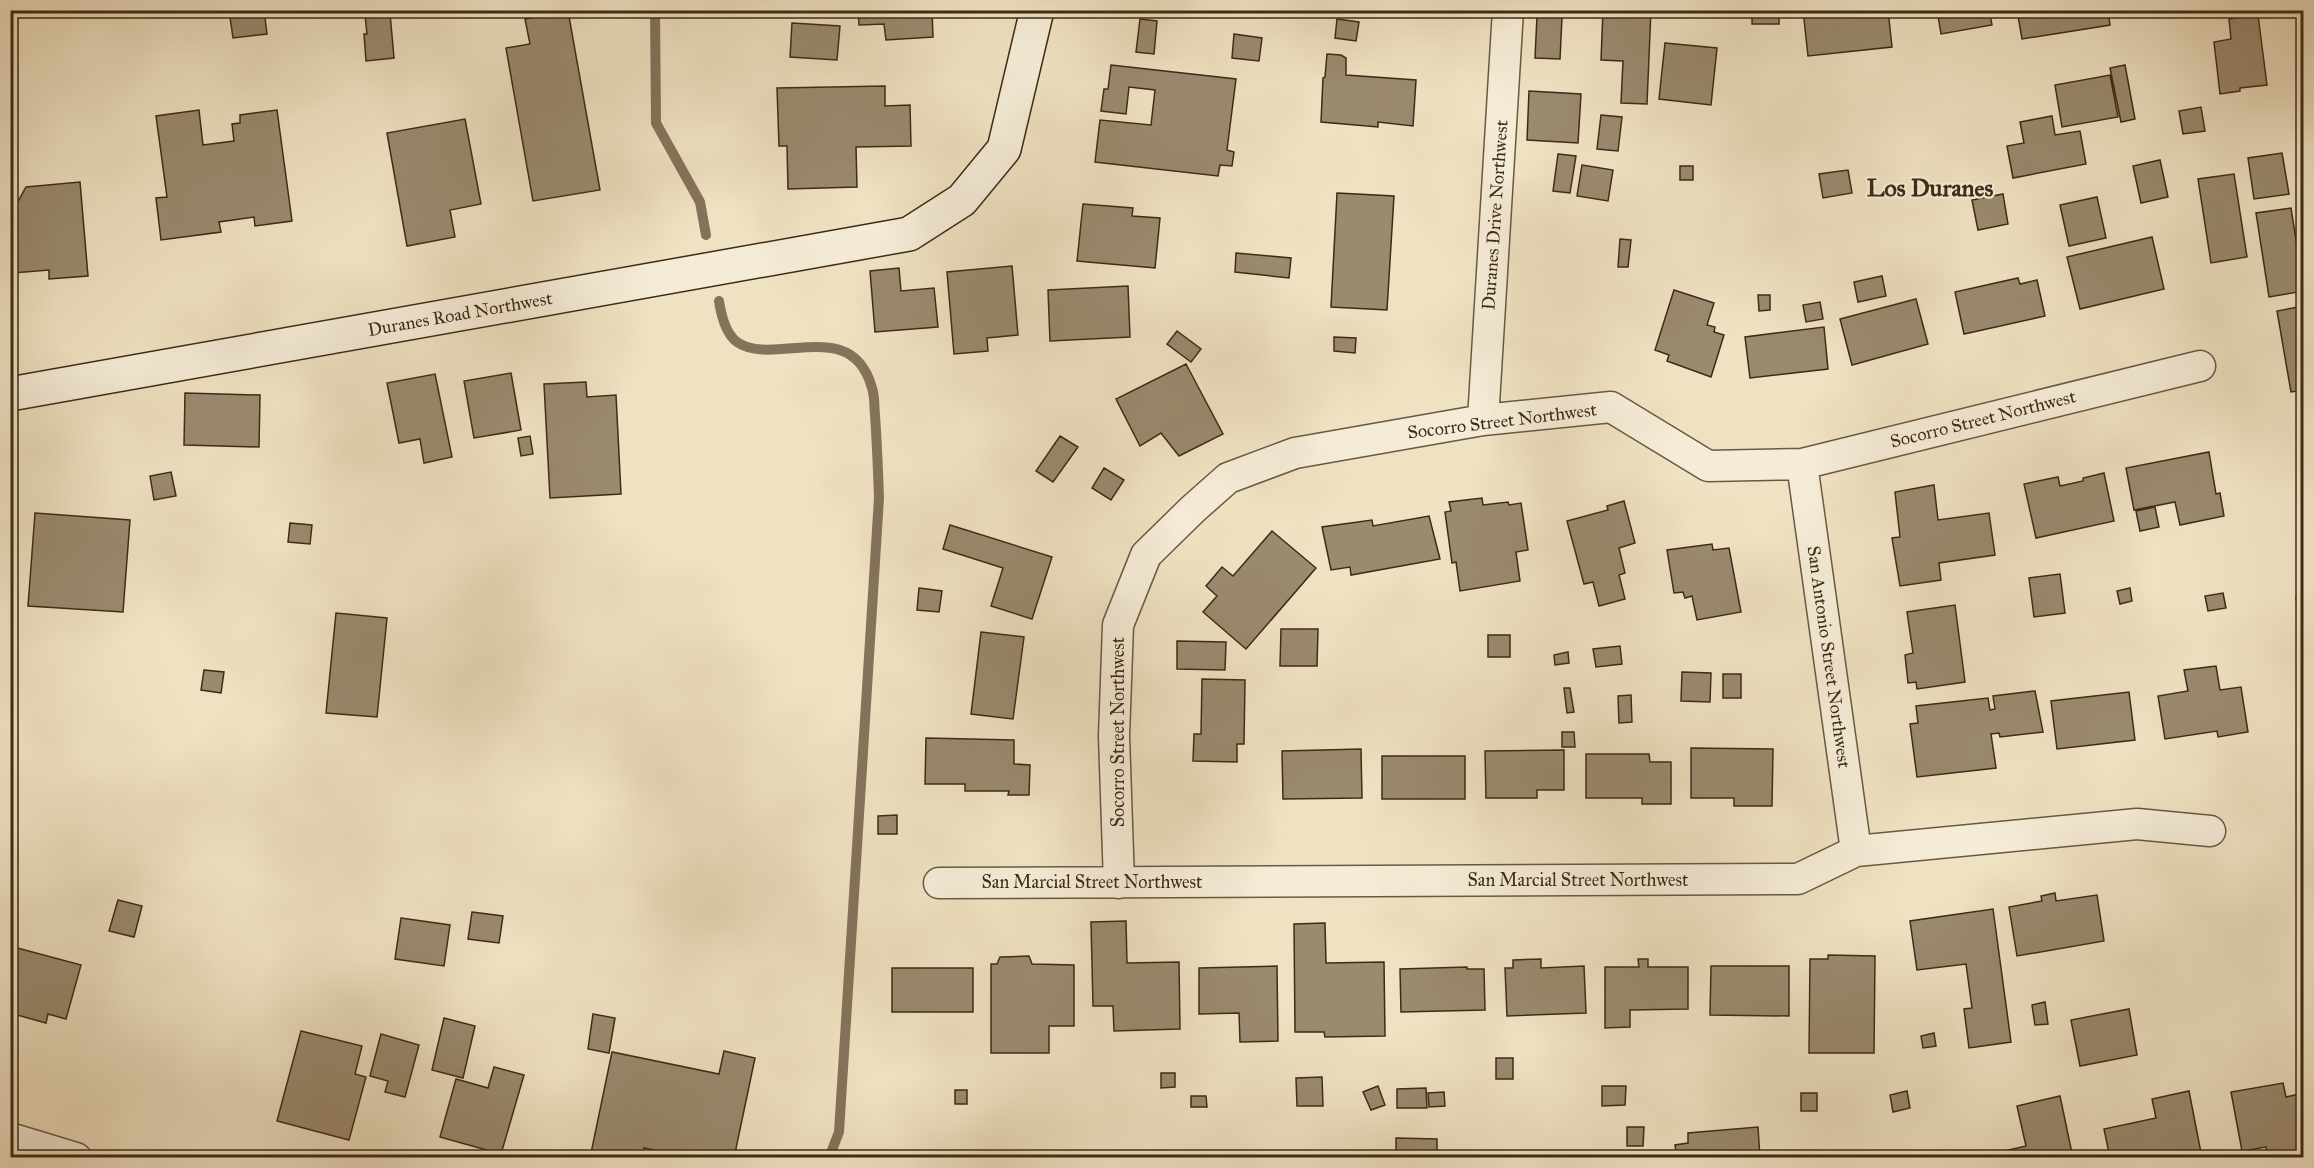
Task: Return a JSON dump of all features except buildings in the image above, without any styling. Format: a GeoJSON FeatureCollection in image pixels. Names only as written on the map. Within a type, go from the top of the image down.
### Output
{"type":"FeatureCollection","features":[{"type":"Feature","properties":{"kind":"street","name":"Duranes Road Northwest"},"geometry":{"type":"LineString","coordinates":[[10,394],[909,234],[962,200],[1004,149],[1037,10]]}},
{"type":"Feature","properties":{"kind":"street","name":"Duranes Drive Northwest"},"geometry":{"type":"LineString","coordinates":[[1483,420],[1508,10]]}},
{"type":"Feature","properties":{"kind":"street","name":"Socorro Street Northwest"},"geometry":{"type":"LineString","coordinates":[[1119,883],[1114,735],[1118,625],[1146,555],[1228,478],[1295,453],[1483,420],[1611,407],[1708,466],[1802,464],[2200,366]]}},
{"type":"Feature","properties":{"kind":"street","name":"San Antonio Street Northwest"},"geometry":{"type":"LineString","coordinates":[[1802,464],[1856,851]]}},
{"type":"Feature","properties":{"kind":"street","name":"San Marcial Street Northwest"},"geometry":{"type":"LineString","coordinates":[[939,883],[1798,879],[1856,851],[2136,824],[2210,831]]}},
{"type":"Feature","properties":{"kind":"street"},"geometry":{"type":"LineString","coordinates":[[10,1138],[76,1158]]}},
{"type":"Feature","properties":{"kind":"waterway"},"geometry":{"type":"LineString","coordinates":[[655,10],[656,123],[700,202],[706,235]]}},
{"type":"Feature","properties":{"kind":"waterway"},"geometry":{"type":"LineString","coordinates":[[719,301],[727,329],[737,342],[753,348],[771,350],[811,347],[830,348],[848,353],[862,366],[874,394],[879,498],[839,1132],[829,1158]]}},
{"type":"Feature","properties":{"kind":"district","name":"Los Duranes"},"geometry":{"type":"Point","coordinates":[1930,188]}}]}
